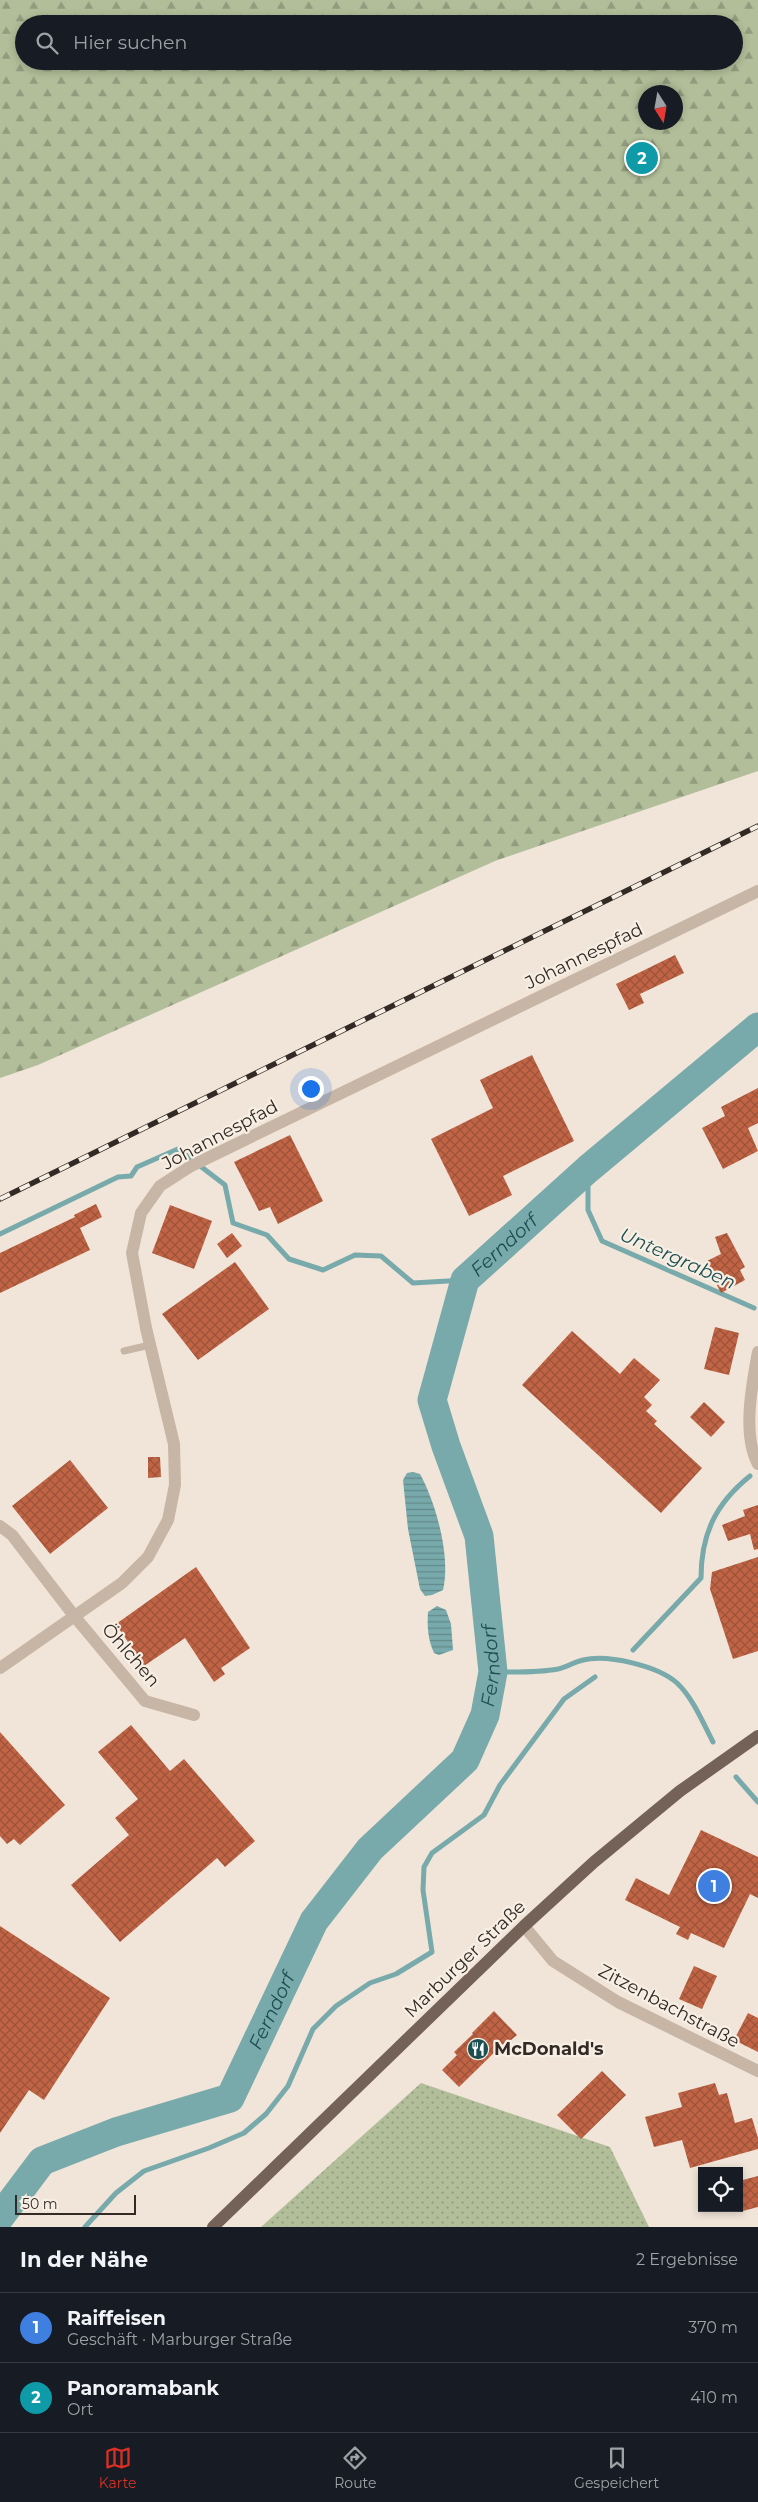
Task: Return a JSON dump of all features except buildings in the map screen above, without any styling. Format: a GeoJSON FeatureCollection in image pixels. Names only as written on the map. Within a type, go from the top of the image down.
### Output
{"type":"FeatureCollection","features":[{"type":"Feature","properties":{"kind":"main road","name":"Marburger Straße"},"geometry":{"type":"LineString","coordinates":[[213,2227],[524,1926],[594,1862],[680,1790],[758,1736]]}},
{"type":"Feature","properties":{"kind":"street","name":"Johannespfad"},"geometry":{"type":"LineString","coordinates":[[0,1668],[122,1583],[148,1557],[168,1520],[175,1485],[174,1444],[150,1345],[132,1253],[141,1214],[160,1186],[191,1166],[758,891]]}},
{"type":"Feature","properties":{"kind":"street"},"geometry":{"type":"LineString","coordinates":[[758,1352],[754,1376],[749,1444],[758,1464]]}},
{"type":"Feature","properties":{"kind":"street","name":"Öhlchen"},"geometry":{"type":"LineString","coordinates":[[0,1526],[12,1535],[75,1617],[145,1701],[194,1715]]}},
{"type":"Feature","properties":{"kind":"street","name":"Zitzenbachstraße"},"geometry":{"type":"LineString","coordinates":[[524,1926],[553,1961],[618,2002],[758,2071]]}},
{"type":"Feature","properties":{"kind":"lane"},"geometry":{"type":"LineString","coordinates":[[124,1351],[150,1345]]}},
{"type":"Feature","properties":{"kind":"green space"},"geometry":{"type":"Polygon","coordinates":[[[0,0],[758,0],[758,771],[495,861],[38,1065],[0,1078],[0,0]]]}},
{"type":"Feature","properties":{"kind":"green space"},"geometry":{"type":"Polygon","coordinates":[[[421,2083],[610,2147],[649,2227],[261,2227],[421,2083]]]}},
{"type":"Feature","properties":{"kind":"water"},"geometry":{"type":"Polygon","coordinates":[[[407,1473],[420,1474],[431,1500],[441,1530],[445,1562],[443,1590],[425,1596],[420,1589],[408,1529],[403,1480],[407,1473]]]}},
{"type":"Feature","properties":{"kind":"water"},"geometry":{"type":"Polygon","coordinates":[[[437,1606],[446,1610],[451,1624],[453,1650],[439,1655],[434,1653],[428,1628],[428,1612],[437,1606]]]}},
{"type":"Feature","properties":{"kind":"waterway","name":"Ferndorf"},"geometry":{"type":"LineString","coordinates":[[0,2217],[42,2161],[116,2132],[230,2098],[314,1921],[370,1849],[465,1760],[485,1715],[493,1672],[479,1536],[446,1446],[432,1400],[465,1280],[588,1169],[758,1027]]}},
{"type":"Feature","properties":{"kind":"waterway"},"geometry":{"type":"LineString","coordinates":[[0,1234],[118,1177],[131,1176],[137,1167],[178,1149],[225,1185],[233,1223],[267,1235],[289,1259],[323,1270],[355,1255],[381,1256],[413,1283],[465,1280]]}},
{"type":"Feature","properties":{"kind":"waterway","name":"Untergraben"},"geometry":{"type":"LineString","coordinates":[[588,1169],[588,1210],[602,1241],[754,1308]]}},
{"type":"Feature","properties":{"kind":"waterway"},"geometry":{"type":"LineString","coordinates":[[633,1650],[701,1578],[704,1548],[712,1521],[728,1498],[750,1476]]}},
{"type":"Feature","properties":{"kind":"waterway"},"geometry":{"type":"LineString","coordinates":[[493,1672],[550,1670],[593,1659],[619,1660],[646,1667],[669,1677],[683,1689],[713,1742]]}},
{"type":"Feature","properties":{"kind":"waterway"},"geometry":{"type":"LineString","coordinates":[[85,2227],[116,2193],[144,2171],[209,2148],[244,2133],[266,2114],[288,2086],[313,2029],[336,2006],[370,1983],[396,1974],[432,1952],[423,1890],[424,1867],[432,1853],[484,1815],[500,1785],[564,1699],[595,1677]]}},
{"type":"Feature","properties":{"kind":"waterway"},"geometry":{"type":"LineString","coordinates":[[736,1777],[758,1802]]}},
{"type":"Feature","properties":{"kind":"railway"},"geometry":{"type":"LineString","coordinates":[[0,1199],[758,826]]}},
{"type":"Feature","properties":{"kind":"place","name":"Panoramabank"},"geometry":{"type":"Point","coordinates":[642,158]}},
{"type":"Feature","properties":{"kind":"place","name":"Raiffeisen"},"geometry":{"type":"Point","coordinates":[714,1886]}},
{"type":"Feature","properties":{"kind":"place","name":"McDonald's"},"geometry":{"type":"Point","coordinates":[478,2049]}}]}
